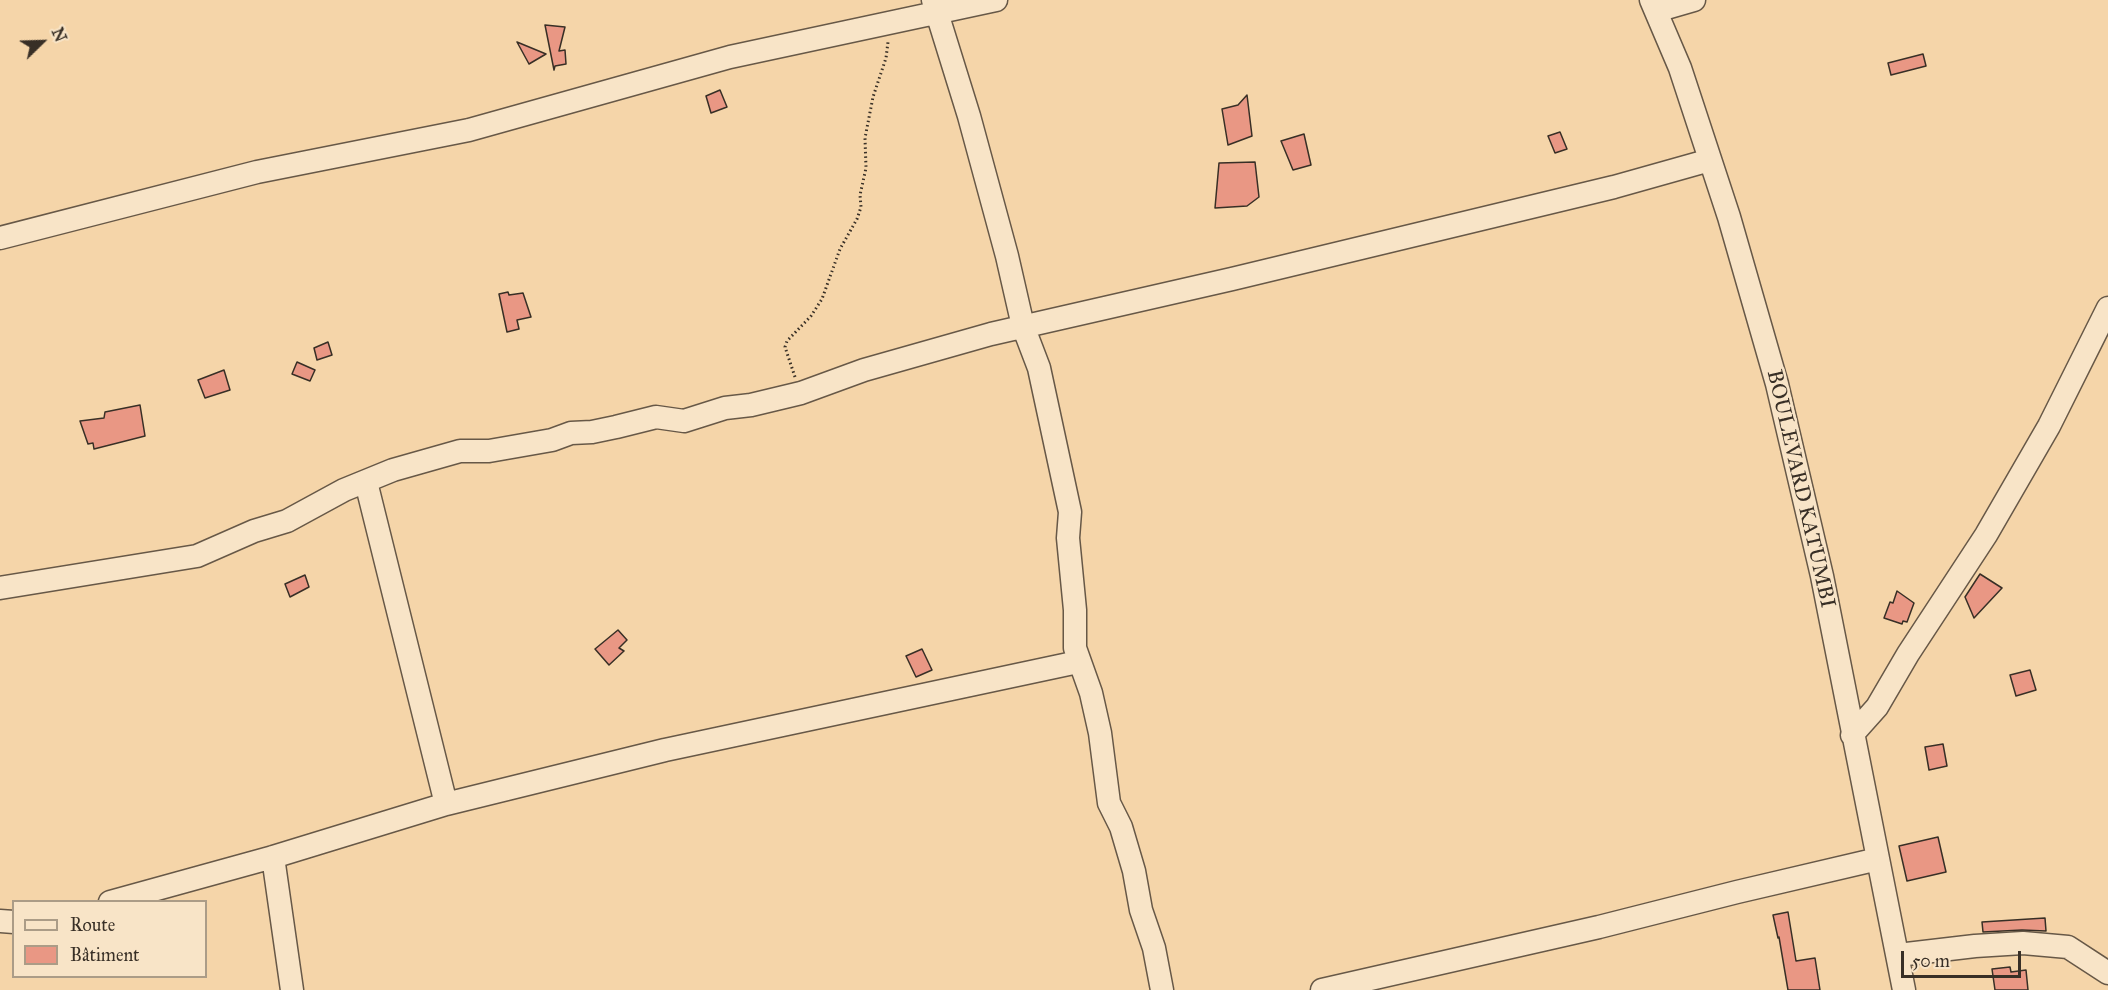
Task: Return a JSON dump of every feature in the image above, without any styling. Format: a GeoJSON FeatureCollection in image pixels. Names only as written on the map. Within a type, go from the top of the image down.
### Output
{"type":"FeatureCollection","features":[{"type":"Feature","properties":{"kind":"street"},"geometry":{"type":"LineString","coordinates":[[0,238],[257,172],[469,130],[730,57],[888,22],[935,6],[996,0]]}},
{"type":"Feature","properties":{"kind":"street"},"geometry":{"type":"LineString","coordinates":[[1654,5],[1694,0]]}},
{"type":"Feature","properties":{"kind":"street","name":"BOULEVARD KATUMBI"},"geometry":{"type":"LineString","coordinates":[[1654,5],[1680,68],[1729,217],[1777,384],[1822,576],[1904,990]]}},
{"type":"Feature","properties":{"kind":"street"},"geometry":{"type":"LineString","coordinates":[[935,6],[969,116],[1007,256],[1023,326],[1039,368],[1070,512],[1068,538],[1075,609],[1074,648],[1091,693],[1100,733],[1109,803],[1120,827],[1134,871],[1141,910],[1154,948],[1162,990]]}},
{"type":"Feature","properties":{"kind":"street"},"geometry":{"type":"LineString","coordinates":[[0,588],[197,556],[254,531],[286,521],[344,490],[393,470],[460,451],[489,451],[552,440],[571,433],[600,431],[656,417],[684,421],[725,408],[751,405],[801,393],[864,370],[1023,326],[1267,271],[1614,187],[1710,160]]}},
{"type":"Feature","properties":{"kind":"street"},"geometry":{"type":"LineString","coordinates":[[1852,735],[1877,706],[1986,535],[2049,426],[2108,308]]}},
{"type":"Feature","properties":{"kind":"street"},"geometry":{"type":"LineString","coordinates":[[366,482],[446,804]]}},
{"type":"Feature","properties":{"kind":"street"},"geometry":{"type":"LineString","coordinates":[[117,900],[273,857],[446,804],[665,750],[1078,662]]}},
{"type":"Feature","properties":{"kind":"street"},"geometry":{"type":"LineString","coordinates":[[273,857],[292,990]]}},
{"type":"Feature","properties":{"kind":"street"},"geometry":{"type":"LineString","coordinates":[[1322,990],[1599,927],[1878,859]]}},
{"type":"Feature","properties":{"kind":"street"},"geometry":{"type":"LineString","coordinates":[[1898,955],[2023,943],[2068,947],[2108,973]]}},
{"type":"Feature","properties":{"kind":"path"},"geometry":{"type":"LineString","coordinates":[[801,393],[785,346],[786,341],[811,316],[822,299],[840,249],[861,207],[860,195],[866,168],[865,138],[873,97],[886,58],[888,22]]}},
{"type":"Feature","properties":{"kind":"building"},"geometry":{"type":"Polygon","coordinates":[[[545,25],[565,27],[559,51],[565,50],[566,64],[555,66],[554,70],[545,25]]]}},
{"type":"Feature","properties":{"kind":"building"},"geometry":{"type":"Polygon","coordinates":[[[517,42],[546,54],[529,64],[517,42]]]}},
{"type":"Feature","properties":{"kind":"building"},"geometry":{"type":"Polygon","coordinates":[[[1923,54],[1926,66],[1891,75],[1888,63],[1923,54]]]}},
{"type":"Feature","properties":{"kind":"building"},"geometry":{"type":"Polygon","coordinates":[[[720,90],[727,107],[711,113],[706,96],[720,90]]]}},
{"type":"Feature","properties":{"kind":"building"},"geometry":{"type":"Polygon","coordinates":[[[1247,95],[1252,136],[1228,145],[1222,109],[1238,105],[1247,95]]]}},
{"type":"Feature","properties":{"kind":"building"},"geometry":{"type":"Polygon","coordinates":[[[1560,132],[1567,149],[1555,153],[1548,136],[1560,132]]]}},
{"type":"Feature","properties":{"kind":"building"},"geometry":{"type":"Polygon","coordinates":[[[1304,134],[1311,165],[1293,170],[1281,141],[1304,134]]]}},
{"type":"Feature","properties":{"kind":"building"},"geometry":{"type":"Polygon","coordinates":[[[1255,162],[1259,197],[1247,206],[1215,208],[1219,163],[1255,162]]]}},
{"type":"Feature","properties":{"kind":"building"},"geometry":{"type":"Polygon","coordinates":[[[508,292],[509,295],[523,293],[531,317],[517,320],[519,329],[507,332],[499,294],[508,292]]]}},
{"type":"Feature","properties":{"kind":"building"},"geometry":{"type":"Polygon","coordinates":[[[328,342],[332,355],[317,360],[314,348],[328,342]]]}},
{"type":"Feature","properties":{"kind":"building"},"geometry":{"type":"Polygon","coordinates":[[[297,362],[315,370],[310,381],[292,374],[297,362]]]}},
{"type":"Feature","properties":{"kind":"building"},"geometry":{"type":"Polygon","coordinates":[[[224,370],[230,390],[205,398],[198,380],[224,370]]]}},
{"type":"Feature","properties":{"kind":"building"},"geometry":{"type":"Polygon","coordinates":[[[140,405],[145,436],[94,449],[93,443],[88,444],[80,421],[104,418],[105,412],[140,405]]]}},
{"type":"Feature","properties":{"kind":"building"},"geometry":{"type":"Polygon","coordinates":[[[1980,574],[2002,588],[1974,618],[1965,597],[1980,574]]]}},
{"type":"Feature","properties":{"kind":"building"},"geometry":{"type":"Polygon","coordinates":[[[305,575],[309,587],[290,597],[285,584],[305,575]]]}},
{"type":"Feature","properties":{"kind":"building"},"geometry":{"type":"Polygon","coordinates":[[[1897,591],[1914,603],[1907,622],[1903,621],[1902,624],[1884,618],[1897,591]]]}},
{"type":"Feature","properties":{"kind":"building"},"geometry":{"type":"Polygon","coordinates":[[[618,630],[627,640],[619,648],[624,651],[609,665],[595,649],[618,630]]]}},
{"type":"Feature","properties":{"kind":"building"},"geometry":{"type":"Polygon","coordinates":[[[922,649],[932,670],[916,677],[906,656],[922,649]]]}},
{"type":"Feature","properties":{"kind":"building"},"geometry":{"type":"Polygon","coordinates":[[[2030,670],[2036,690],[2016,696],[2010,675],[2030,670]]]}},
{"type":"Feature","properties":{"kind":"building"},"geometry":{"type":"Polygon","coordinates":[[[1943,744],[1947,766],[1929,770],[1925,747],[1943,744]]]}},
{"type":"Feature","properties":{"kind":"building"},"geometry":{"type":"Polygon","coordinates":[[[1938,837],[1946,872],[1907,881],[1899,846],[1938,837]]]}},
{"type":"Feature","properties":{"kind":"building"},"geometry":{"type":"Polygon","coordinates":[[[1788,912],[1796,961],[1815,958],[1820,990],[1788,990],[1773,915],[1788,912]]]}},
{"type":"Feature","properties":{"kind":"building"},"geometry":{"type":"Polygon","coordinates":[[[2045,918],[2046,931],[1983,932],[1982,922],[2045,918]]]}},
{"type":"Feature","properties":{"kind":"building"},"geometry":{"type":"Polygon","coordinates":[[[2010,967],[2011,972],[2026,970],[2028,990],[1995,990],[1992,969],[2010,967]]]}}]}
